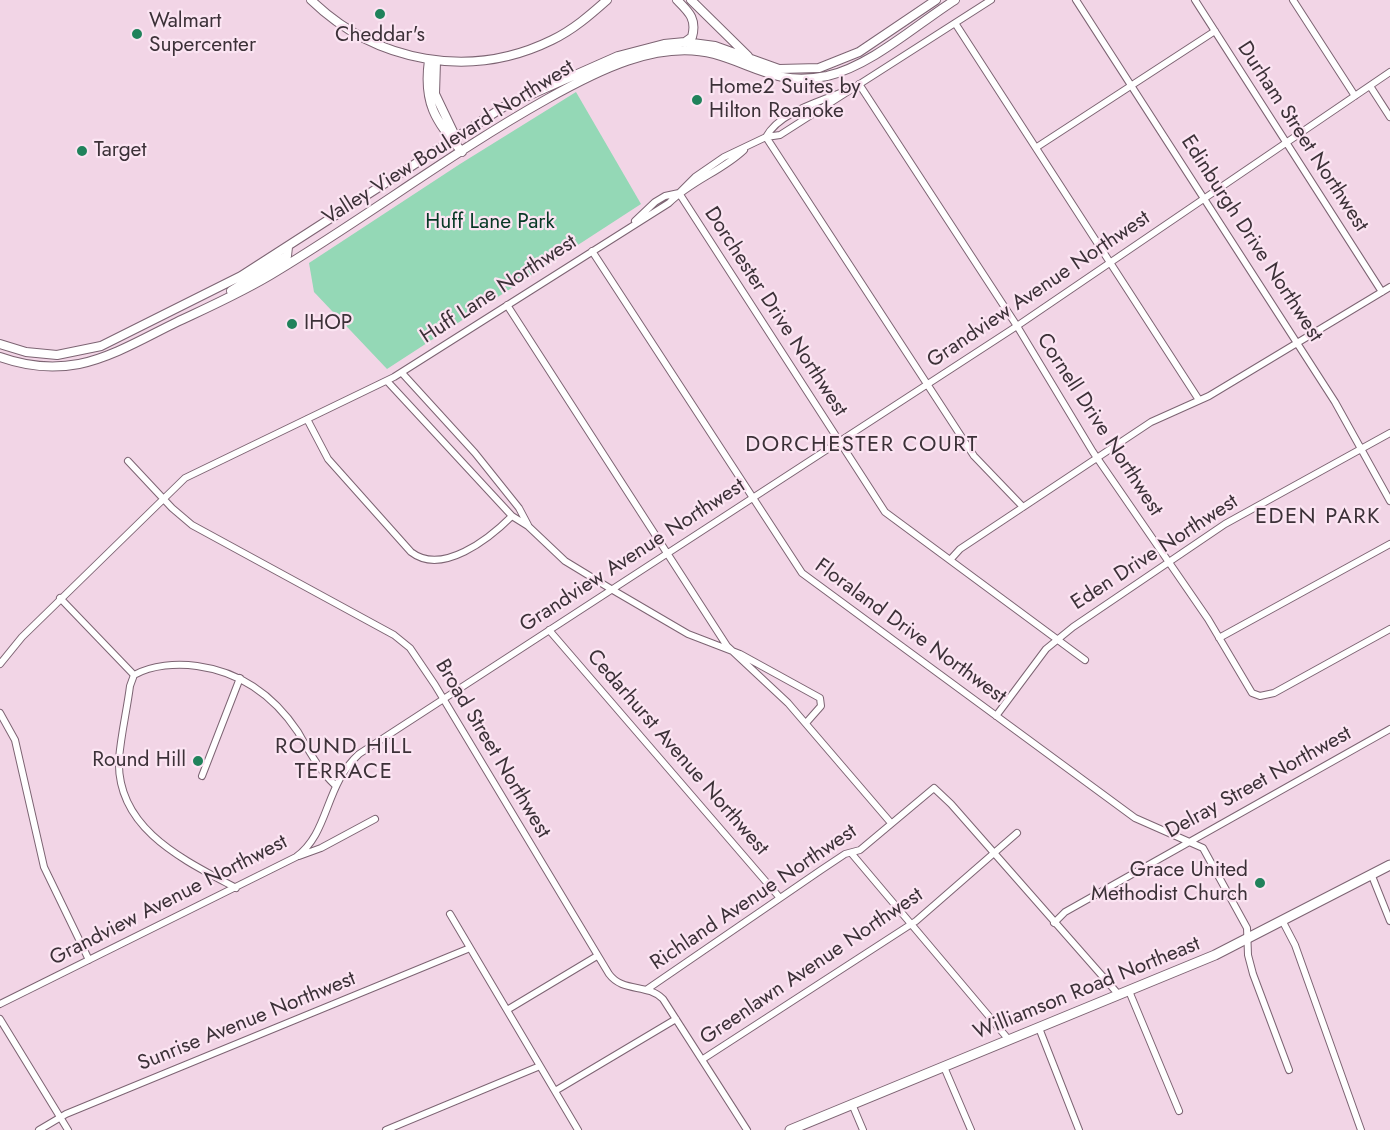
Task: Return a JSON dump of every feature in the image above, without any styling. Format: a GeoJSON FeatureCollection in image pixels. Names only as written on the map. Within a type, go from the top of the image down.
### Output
{"type":"FeatureCollection","features":[{"type":"Feature","properties":{"kind":"main road"},"geometry":{"type":"LineString","coordinates":[[311,0],[352,32],[376,44],[410,56],[457,62],[496,60],[534,48],[567,32],[607,0]]}},
{"type":"Feature","properties":{"kind":"main road"},"geometry":{"type":"LineString","coordinates":[[677,0],[691,15],[694,24],[692,37],[685,42]]}},
{"type":"Feature","properties":{"kind":"main road"},"geometry":{"type":"LineString","coordinates":[[691,0],[752,61]]}},
{"type":"Feature","properties":{"kind":"main road","name":"Valley View Boulevard Northwest"},"geometry":{"type":"LineString","coordinates":[[0,344],[40,354],[57,355],[87,350],[205,296],[288,247],[453,137],[505,106],[602,62],[640,49],[685,42],[715,46],[752,61],[793,70],[834,64],[859,52],[936,0]]}},
{"type":"Feature","properties":{"kind":"main road","name":"Valley View Boulevard Northwest"},"geometry":{"type":"LineString","coordinates":[[0,357],[35,366],[67,366],[95,360],[136,342],[277,272],[552,96],[614,67],[672,51],[711,53],[757,72],[784,78],[825,76],[861,62],[955,0]]}},
{"type":"Feature","properties":{"kind":"main road"},"geometry":{"type":"LineString","coordinates":[[410,56],[422,68],[435,117],[453,137]]}},
{"type":"Feature","properties":{"kind":"main road"},"geometry":{"type":"LineString","coordinates":[[427,82],[432,60]]}},
{"type":"Feature","properties":{"kind":"main road"},"geometry":{"type":"LineString","coordinates":[[432,60],[435,90],[453,137],[462,152]]}},
{"type":"Feature","properties":{"kind":"main road"},"geometry":{"type":"LineString","coordinates":[[435,90],[439,74],[457,62]]}},
{"type":"Feature","properties":{"kind":"main road"},"geometry":{"type":"LineString","coordinates":[[552,96],[554,90],[602,62]]}},
{"type":"Feature","properties":{"kind":"main road"},"geometry":{"type":"LineString","coordinates":[[218,303],[231,291],[287,256],[288,247]]}},
{"type":"Feature","properties":{"kind":"main road"},"geometry":{"type":"LineString","coordinates":[[136,342],[137,335],[195,307],[205,296]]}},
{"type":"Feature","properties":{"kind":"main road","name":"Williamson Road Northeast"},"geometry":{"type":"LineString","coordinates":[[790,1130],[1248,941],[1390,865]]}},
{"type":"Feature","properties":{"kind":"street","name":"Huff Lane Northwest"},"geometry":{"type":"LineString","coordinates":[[0,664],[22,637],[60,598],[162,498],[198,471],[402,373],[669,203],[679,193],[729,164],[744,150],[766,137],[780,135],[991,0]]}},
{"type":"Feature","properties":{"kind":"street","name":"Edinburgh Drive Northwest"},"geometry":{"type":"LineString","coordinates":[[1077,0],[1298,342],[1362,448],[1390,501]]}},
{"type":"Feature","properties":{"kind":"street","name":"Durham Street Northwest"},"geometry":{"type":"LineString","coordinates":[[1195,0],[1382,292]]}},
{"type":"Feature","properties":{"kind":"street"},"geometry":{"type":"LineString","coordinates":[[1293,0],[1355,96]]}},
{"type":"Feature","properties":{"kind":"street"},"geometry":{"type":"LineString","coordinates":[[955,23],[1199,400]]}},
{"type":"Feature","properties":{"kind":"street"},"geometry":{"type":"LineString","coordinates":[[1037,147],[1215,31]]}},
{"type":"Feature","properties":{"kind":"street","name":"Grandview Avenue Northwest"},"geometry":{"type":"LineString","coordinates":[[0,1004],[296,857],[307,848],[317,833],[335,785],[359,754],[1017,326],[1390,72]]}},
{"type":"Feature","properties":{"kind":"street","name":"Huff Lane Northwest"},"geometry":{"type":"LineString","coordinates":[[766,137],[775,125],[792,114],[860,84]]}},
{"type":"Feature","properties":{"kind":"street","name":"Cornell Drive Northwest"},"geometry":{"type":"LineString","coordinates":[[860,84],[1017,326],[1097,457],[1219,638],[1252,693],[1267,696],[1390,629]]}},
{"type":"Feature","properties":{"kind":"street"},"geometry":{"type":"LineString","coordinates":[[1370,86],[1390,117]]}},
{"type":"Feature","properties":{"kind":"street"},"geometry":{"type":"LineString","coordinates":[[766,137],[974,456],[1023,507]]}},
{"type":"Feature","properties":{"kind":"street","name":"Dorchester Drive Northwest"},"geometry":{"type":"LineString","coordinates":[[679,193],[885,512],[1085,660]]}},
{"type":"Feature","properties":{"kind":"street","name":"Floraland Drive Northwest"},"geometry":{"type":"LineString","coordinates":[[592,251],[801,573],[1135,818],[1190,841],[1203,849],[1247,928],[1248,955],[1253,975],[1288,1070]]}},
{"type":"Feature","properties":{"kind":"street"},"geometry":{"type":"LineString","coordinates":[[950,560],[960,549],[1151,422],[1199,400],[1390,287]]}},
{"type":"Feature","properties":{"kind":"street"},"geometry":{"type":"LineString","coordinates":[[507,305],[730,650],[806,723],[891,823]]}},
{"type":"Feature","properties":{"kind":"street"},"geometry":{"type":"LineString","coordinates":[[402,373],[475,453],[519,507],[528,526]]}},
{"type":"Feature","properties":{"kind":"street"},"geometry":{"type":"LineString","coordinates":[[387,381],[512,516],[528,526],[560,558],[688,634],[730,650],[820,698],[820,706],[806,723]]}},
{"type":"Feature","properties":{"kind":"street"},"geometry":{"type":"LineString","coordinates":[[307,419],[328,459],[411,552],[422,558],[436,561],[453,558],[498,529],[512,516]]}},
{"type":"Feature","properties":{"kind":"street","name":"Eden Drive Northwest"},"geometry":{"type":"LineString","coordinates":[[996,716],[1032,666],[1057,638],[1225,524],[1390,433]]}},
{"type":"Feature","properties":{"kind":"street","name":"Broad Street Northwest"},"geometry":{"type":"LineString","coordinates":[[128,461],[162,498],[192,525],[394,635],[417,656],[597,956],[618,984],[646,990],[663,999],[747,1130]]}},
{"type":"Feature","properties":{"kind":"street"},"geometry":{"type":"LineString","coordinates":[[1219,638],[1390,544]]}},
{"type":"Feature","properties":{"kind":"street"},"geometry":{"type":"LineString","coordinates":[[60,598],[134,675]]}},
{"type":"Feature","properties":{"kind":"street","name":"Cedarhurst Avenue Northwest"},"geometry":{"type":"LineString","coordinates":[[549,630],[780,898]]}},
{"type":"Feature","properties":{"kind":"street"},"geometry":{"type":"LineString","coordinates":[[134,675],[167,665],[190,665],[221,670],[240,678],[275,704],[296,730],[322,771],[335,785]]}},
{"type":"Feature","properties":{"kind":"street"},"geometry":{"type":"LineString","coordinates":[[134,675],[130,686],[119,760],[122,783],[129,806],[139,822],[157,841],[236,888]]}},
{"type":"Feature","properties":{"kind":"street"},"geometry":{"type":"LineString","coordinates":[[202,776],[240,678]]}},
{"type":"Feature","properties":{"kind":"street"},"geometry":{"type":"LineString","coordinates":[[0,713],[15,740],[44,867],[89,960]]}},
{"type":"Feature","properties":{"kind":"street","name":"Delray Street Northwest"},"geometry":{"type":"LineString","coordinates":[[1054,923],[1065,912],[1390,729]]}},
{"type":"Feature","properties":{"kind":"street","name":"Richland Avenue Northwest"},"geometry":{"type":"LineString","coordinates":[[646,990],[845,854],[852,854],[860,850],[934,788],[994,853]]}},
{"type":"Feature","properties":{"kind":"street"},"geometry":{"type":"LineString","coordinates":[[296,857],[321,848],[375,819]]}},
{"type":"Feature","properties":{"kind":"street","name":"Greenlawn Avenue Northwest"},"geometry":{"type":"LineString","coordinates":[[703,1059],[910,925],[1017,833]]}},
{"type":"Feature","properties":{"kind":"street"},"geometry":{"type":"LineString","coordinates":[[994,853],[1119,995]]}},
{"type":"Feature","properties":{"kind":"street"},"geometry":{"type":"LineString","coordinates":[[852,854],[1009,1040]]}},
{"type":"Feature","properties":{"kind":"street"},"geometry":{"type":"LineString","coordinates":[[1372,876],[1390,921]]}},
{"type":"Feature","properties":{"kind":"street"},"geometry":{"type":"LineString","coordinates":[[450,914],[578,1130]]}},
{"type":"Feature","properties":{"kind":"street"},"geometry":{"type":"LineString","coordinates":[[1283,922],[1295,945],[1361,1130]]}},
{"type":"Feature","properties":{"kind":"street","name":"Sunrise Avenue Northwest"},"geometry":{"type":"LineString","coordinates":[[39,1130],[60,1117],[470,948]]}},
{"type":"Feature","properties":{"kind":"street"},"geometry":{"type":"LineString","coordinates":[[507,1010],[597,956]]}},
{"type":"Feature","properties":{"kind":"street"},"geometry":{"type":"LineString","coordinates":[[1129,991],[1179,1111]]}},
{"type":"Feature","properties":{"kind":"street"},"geometry":{"type":"LineString","coordinates":[[555,1091],[676,1018]]}},
{"type":"Feature","properties":{"kind":"street"},"geometry":{"type":"LineString","coordinates":[[0,1019],[68,1130]]}},
{"type":"Feature","properties":{"kind":"street"},"geometry":{"type":"LineString","coordinates":[[1038,1028],[1079,1130]]}},
{"type":"Feature","properties":{"kind":"street"},"geometry":{"type":"LineString","coordinates":[[386,1130],[540,1066]]}},
{"type":"Feature","properties":{"kind":"street"},"geometry":{"type":"LineString","coordinates":[[944,1067],[971,1130]]}},
{"type":"Feature","properties":{"kind":"street"},"geometry":{"type":"LineString","coordinates":[[852,1104],[863,1130]]}},
{"type":"Feature","properties":{"kind":"green space","name":"Huff Lane Park"},"geometry":{"type":"Polygon","coordinates":[[[576,92],[641,204],[387,369],[314,292],[309,263],[460,164],[576,92]]]}},
{"type":"Feature","properties":{"kind":"place","name":"Cheddar's"},"geometry":{"type":"Point","coordinates":[380,14]}},
{"type":"Feature","properties":{"kind":"place","name":"Walmart Supercenter"},"geometry":{"type":"Point","coordinates":[137,34]}},
{"type":"Feature","properties":{"kind":"place","name":"Home2 Suites by Hilton Roanoke"},"geometry":{"type":"Point","coordinates":[697,100]}},
{"type":"Feature","properties":{"kind":"place","name":"Target"},"geometry":{"type":"Point","coordinates":[82,151]}},
{"type":"Feature","properties":{"kind":"place","name":"IHOP"},"geometry":{"type":"Point","coordinates":[292,324]}},
{"type":"Feature","properties":{"kind":"place","name":"Round Hill"},"geometry":{"type":"Point","coordinates":[198,761]}},
{"type":"Feature","properties":{"kind":"place","name":"Grace United Methodist Church"},"geometry":{"type":"Point","coordinates":[1260,883]}},
{"type":"Feature","properties":{"kind":"district","name":"DORCHESTER COURT"},"geometry":{"type":"Point","coordinates":[862,446]}},
{"type":"Feature","properties":{"kind":"district","name":"EDEN PARK"},"geometry":{"type":"Point","coordinates":[1318,518]}},
{"type":"Feature","properties":{"kind":"district","name":"ROUND HILL TERRACE"},"geometry":{"type":"Point","coordinates":[344,760]}}]}
